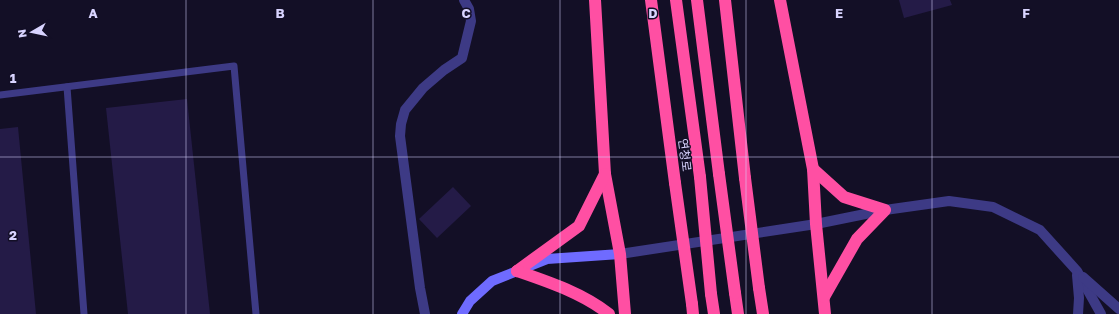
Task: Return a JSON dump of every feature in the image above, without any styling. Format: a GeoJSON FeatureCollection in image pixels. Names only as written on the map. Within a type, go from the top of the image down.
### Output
{"type":"FeatureCollection","features":[{"type":"Feature","properties":{"kind":"highway"},"geometry":{"type":"LineString","coordinates":[[595,0],[605,174],[620,254],[625,314]]}},
{"type":"Feature","properties":{"kind":"highway","name":"연청로"},"geometry":{"type":"LineString","coordinates":[[651,0],[693,309]]}},
{"type":"Feature","properties":{"kind":"highway","name":"연청로"},"geometry":{"type":"LineString","coordinates":[[676,0],[700,177],[714,314]]}},
{"type":"Feature","properties":{"kind":"highway"},"geometry":{"type":"LineString","coordinates":[[697,0],[738,314]]}},
{"type":"Feature","properties":{"kind":"highway"},"geometry":{"type":"LineString","coordinates":[[725,0],[762,314]]}},
{"type":"Feature","properties":{"kind":"highway"},"geometry":{"type":"LineString","coordinates":[[780,0],[813,169],[816,224],[824,297],[824,314]]}},
{"type":"Feature","properties":{"kind":"highway"},"geometry":{"type":"LineString","coordinates":[[813,169],[844,197],[885,210],[857,239],[824,297]]}},
{"type":"Feature","properties":{"kind":"highway"},"geometry":{"type":"LineString","coordinates":[[517,270],[579,226],[605,174]]}},
{"type":"Feature","properties":{"kind":"highway"},"geometry":{"type":"LineString","coordinates":[[517,270],[560,286],[598,305],[609,314]]}},
{"type":"Feature","properties":{"kind":"street"},"geometry":{"type":"LineString","coordinates":[[425,314],[420,288],[401,144],[400,124],[405,110],[423,88],[444,70],[462,58],[472,21],[469,9],[464,0]]}},
{"type":"Feature","properties":{"kind":"street"},"geometry":{"type":"LineString","coordinates":[[462,314],[470,301],[492,281],[547,259],[620,254],[816,224],[885,210],[949,201],[993,207],[1040,230],[1077,272],[1119,308]]}},
{"type":"Feature","properties":{"kind":"street"},"geometry":{"type":"LineString","coordinates":[[1077,272],[1079,298],[1078,314]]}},
{"type":"Feature","properties":{"kind":"street"},"geometry":{"type":"LineString","coordinates":[[1077,272],[1101,314]]}},
{"type":"Feature","properties":{"kind":"lane"},"geometry":{"type":"LineString","coordinates":[[0,95],[234,66],[256,314]]}},
{"type":"Feature","properties":{"kind":"lane"},"geometry":{"type":"LineString","coordinates":[[66,87],[84,314]]}},
{"type":"Feature","properties":{"kind":"building"},"geometry":{"type":"Polygon","coordinates":[[[899,0],[950,0],[952,5],[904,18],[899,0]]]}},
{"type":"Feature","properties":{"kind":"building"},"geometry":{"type":"Polygon","coordinates":[[[187,99],[210,314],[128,314],[106,108],[187,99]]]}},
{"type":"Feature","properties":{"kind":"building"},"geometry":{"type":"Polygon","coordinates":[[[18,127],[36,314],[0,314],[0,129],[18,127]]]}},
{"type":"Feature","properties":{"kind":"building"},"geometry":{"type":"Polygon","coordinates":[[[453,187],[471,206],[437,238],[419,219],[453,187]]]}}]}
